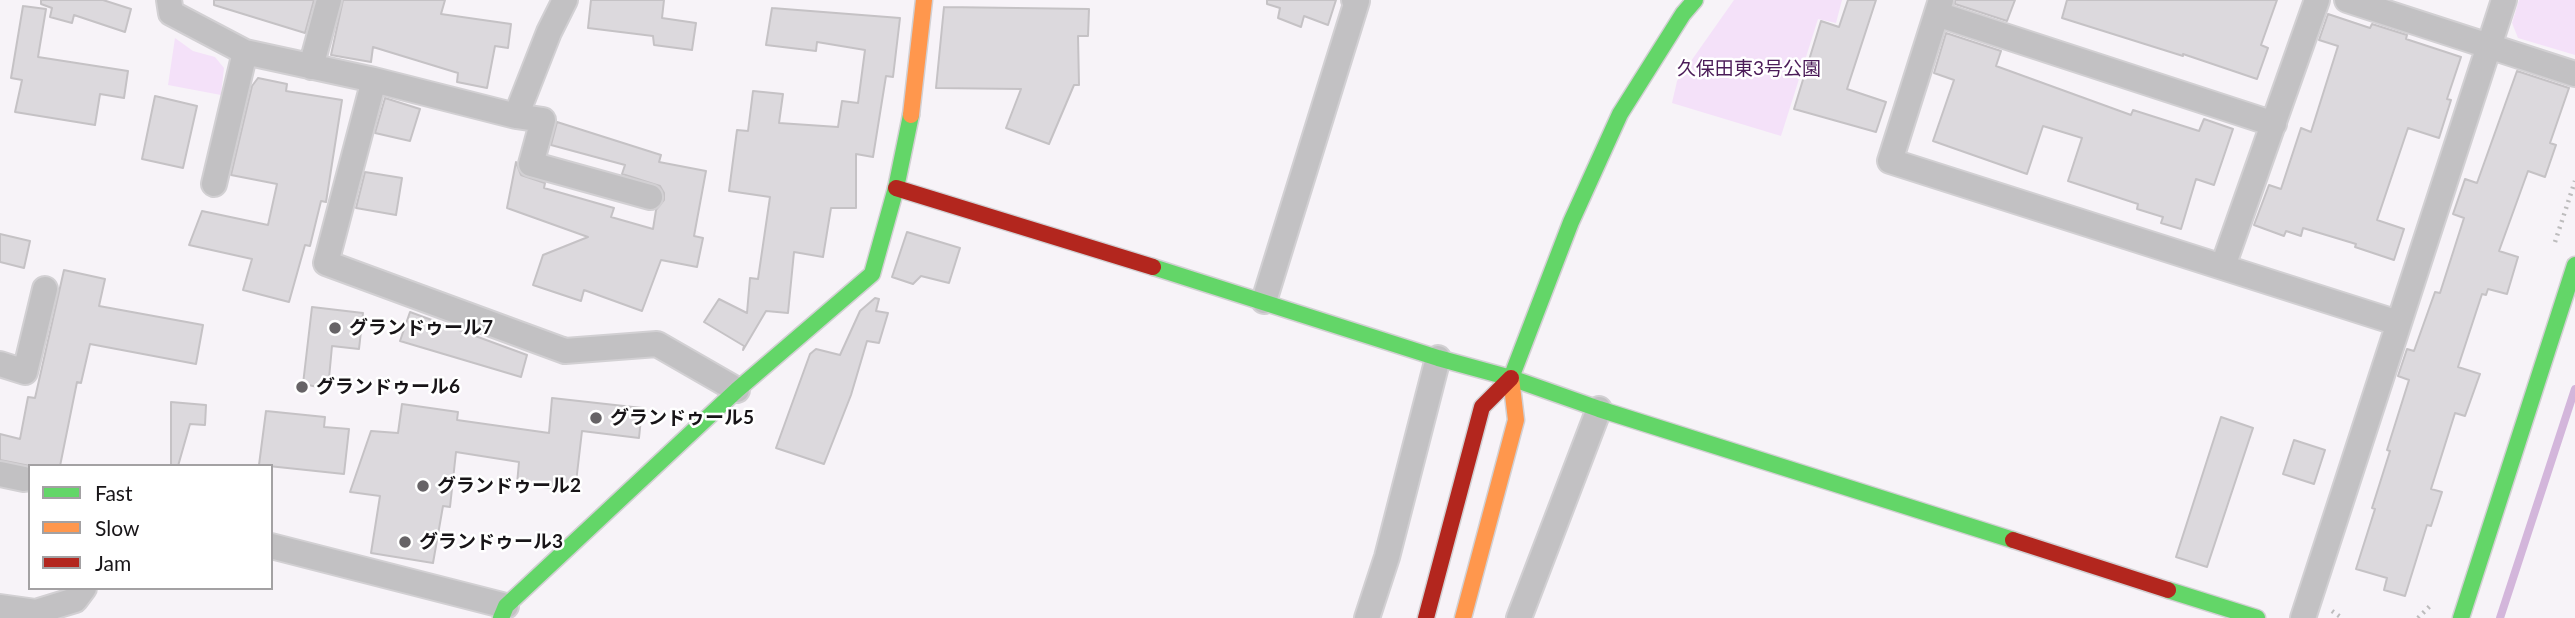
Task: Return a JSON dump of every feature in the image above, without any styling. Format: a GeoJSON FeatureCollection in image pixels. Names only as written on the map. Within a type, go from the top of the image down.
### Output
{"type":"FeatureCollection","features":[{"type":"Feature","properties":{"kind":"main road"},"geometry":{"type":"LineString","coordinates":[[503,612],[737,390],[872,274],[897,188],[915,97],[924,0]]}},
{"type":"Feature","properties":{"kind":"main road"},"geometry":{"type":"LineString","coordinates":[[1426,618],[1482,407],[1511,378],[1571,222],[1620,114],[1683,14],[1695,0]]}},
{"type":"Feature","properties":{"kind":"main road"},"geometry":{"type":"LineString","coordinates":[[897,188],[1264,301],[1438,358],[1511,378],[1599,409],[2257,618]]}},
{"type":"Feature","properties":{"kind":"main road"},"geometry":{"type":"LineString","coordinates":[[2460,618],[2575,265]]}},
{"type":"Feature","properties":{"kind":"main road"},"geometry":{"type":"LineString","coordinates":[[1463,618],[1516,420],[1511,378]]}},
{"type":"Feature","properties":{"kind":"street"},"geometry":{"type":"LineString","coordinates":[[169,0],[171,13],[246,52],[374,80],[516,116],[543,120],[531,164],[650,197]]}},
{"type":"Feature","properties":{"kind":"street"},"geometry":{"type":"LineString","coordinates":[[311,67],[329,0]]}},
{"type":"Feature","properties":{"kind":"street"},"geometry":{"type":"LineString","coordinates":[[516,116],[549,32],[565,0]]}},
{"type":"Feature","properties":{"kind":"street"},"geometry":{"type":"LineString","coordinates":[[916,0],[924,0]]}},
{"type":"Feature","properties":{"kind":"street"},"geometry":{"type":"LineString","coordinates":[[1264,301],[1357,1],[1354,0]]}},
{"type":"Feature","properties":{"kind":"street"},"geometry":{"type":"LineString","coordinates":[[2223,266],[2317,0]]}},
{"type":"Feature","properties":{"kind":"street"},"geometry":{"type":"LineString","coordinates":[[2347,0],[2575,74]]}},
{"type":"Feature","properties":{"kind":"street"},"geometry":{"type":"LineString","coordinates":[[2302,618],[2504,0]]}},
{"type":"Feature","properties":{"kind":"street"},"geometry":{"type":"LineString","coordinates":[[2274,124],[1939,7],[1890,161],[2398,323]]}},
{"type":"Feature","properties":{"kind":"street"},"geometry":{"type":"LineString","coordinates":[[214,184],[246,52]]}},
{"type":"Feature","properties":{"kind":"street"},"geometry":{"type":"LineString","coordinates":[[374,80],[326,263],[565,351],[657,344],[737,390]]}},
{"type":"Feature","properties":{"kind":"street"},"geometry":{"type":"LineString","coordinates":[[0,365],[25,372],[45,289]]}},
{"type":"Feature","properties":{"kind":"street"},"geometry":{"type":"LineString","coordinates":[[1367,618],[1387,556],[1438,358]]}},
{"type":"Feature","properties":{"kind":"street"},"geometry":{"type":"LineString","coordinates":[[1519,618],[1599,409]]}},
{"type":"Feature","properties":{"kind":"street"},"geometry":{"type":"LineString","coordinates":[[273,547],[503,612]]}},
{"type":"Feature","properties":{"kind":"street"},"geometry":{"type":"LineString","coordinates":[[0,607],[36,611],[75,600],[83,590]]}},
{"type":"Feature","properties":{"kind":"green space","name":"久保田東3号公園"},"geometry":{"type":"Polygon","coordinates":[[[1734,0],[1842,0],[1836,23],[1818,19],[1781,136],[1672,103],[1677,81],[1734,0]]]}},
{"type":"Feature","properties":{"kind":"green space"},"geometry":{"type":"Polygon","coordinates":[[[2519,0],[2575,0],[2575,55],[2518,38],[2512,23],[2519,0]]]}},
{"type":"Feature","properties":{"kind":"green space"},"geometry":{"type":"Polygon","coordinates":[[[175,38],[193,51],[215,57],[224,68],[221,95],[168,85],[175,38]]]}},
{"type":"Feature","properties":{"kind":"building"},"geometry":{"type":"Polygon","coordinates":[[[41,0],[103,0],[131,9],[125,32],[74,15],[72,23],[50,17],[52,8],[41,4],[41,0]]]}},
{"type":"Feature","properties":{"kind":"building"},"geometry":{"type":"Polygon","coordinates":[[[214,0],[314,0],[305,33],[214,5],[214,0]]]}},
{"type":"Feature","properties":{"kind":"building"},"geometry":{"type":"Polygon","coordinates":[[[343,0],[445,0],[441,14],[511,24],[508,48],[495,46],[487,88],[457,82],[458,73],[373,47],[371,62],[331,55],[343,0]]]}},
{"type":"Feature","properties":{"kind":"building"},"geometry":{"type":"Polygon","coordinates":[[[591,0],[664,0],[662,18],[696,23],[692,50],[654,45],[653,36],[588,28],[591,0]]]}},
{"type":"Feature","properties":{"kind":"building"},"geometry":{"type":"Polygon","coordinates":[[[1267,0],[1336,0],[1328,25],[1304,16],[1301,27],[1278,18],[1280,8],[1267,4],[1267,0]]]}},
{"type":"Feature","properties":{"kind":"building"},"geometry":{"type":"Polygon","coordinates":[[[1848,0],[1876,0],[1847,89],[1886,102],[1876,132],[1794,109],[1821,21],[1839,27],[1848,0]]]}},
{"type":"Feature","properties":{"kind":"building"},"geometry":{"type":"Polygon","coordinates":[[[1955,0],[2015,0],[2007,21],[1955,4],[1955,0]]]}},
{"type":"Feature","properties":{"kind":"building"},"geometry":{"type":"Polygon","coordinates":[[[2067,0],[2277,0],[2261,45],[2268,48],[2257,79],[2062,18],[2067,0]]]}},
{"type":"Feature","properties":{"kind":"building"},"geometry":{"type":"Polygon","coordinates":[[[23,6],[46,9],[38,57],[128,71],[124,98],[100,94],[95,125],[15,112],[22,80],[11,78],[23,6]]]}},
{"type":"Feature","properties":{"kind":"building"},"geometry":{"type":"Polygon","coordinates":[[[944,7],[1089,9],[1088,36],[1078,36],[1079,85],[1074,85],[1049,144],[1006,128],[1021,89],[936,88],[944,7]]]}},
{"type":"Feature","properties":{"kind":"building"},"geometry":{"type":"Polygon","coordinates":[[[772,8],[900,18],[893,77],[886,76],[873,157],[856,154],[856,208],[831,208],[823,257],[794,252],[788,313],[766,311],[743,350],[744,346],[704,322],[719,299],[747,313],[750,278],[758,279],[770,197],[729,191],[737,130],[748,131],[753,91],[783,94],[779,123],[838,127],[842,101],[858,103],[865,50],[817,42],[816,51],[766,45],[772,8]]]}},
{"type":"Feature","properties":{"kind":"building"},"geometry":{"type":"Polygon","coordinates":[[[2328,14],[2370,28],[2372,24],[2407,35],[2406,39],[2461,57],[2447,99],[2451,100],[2439,138],[2408,128],[2377,220],[2404,229],[2394,260],[2355,247],[2356,244],[2303,228],[2301,236],[2286,231],[2284,236],[2254,225],[2269,185],[2281,189],[2301,128],[2311,132],[2338,46],[2319,40],[2328,14]]]}},
{"type":"Feature","properties":{"kind":"building"},"geometry":{"type":"Polygon","coordinates":[[[1946,33],[2001,51],[1996,66],[2131,115],[2133,110],[2199,131],[2204,119],[2233,129],[2214,185],[2196,179],[2181,229],[2161,223],[2163,217],[2137,209],[2138,204],[2068,181],[2082,138],[2043,126],[2027,174],[1933,141],[1954,80],[1934,73],[1946,33]]]}},
{"type":"Feature","properties":{"kind":"building"},"geometry":{"type":"Polygon","coordinates":[[[2517,71],[2569,88],[2550,143],[2556,145],[2545,177],[2528,171],[2499,251],[2518,257],[2507,294],[2488,289],[2486,295],[2482,294],[2458,367],[2480,374],[2465,416],[2455,413],[2431,489],[2442,492],[2431,526],[2427,525],[2405,596],[2384,590],[2387,578],[2356,569],[2375,509],[2372,508],[2390,451],[2387,450],[2409,380],[2398,376],[2407,349],[2414,351],[2435,292],[2440,293],[2464,218],[2453,214],[2465,179],[2477,183],[2517,71]]]}},
{"type":"Feature","properties":{"kind":"building"},"geometry":{"type":"Polygon","coordinates":[[[258,78],[287,84],[286,91],[342,100],[326,202],[321,201],[310,246],[305,245],[289,302],[243,290],[252,259],[189,245],[202,211],[268,225],[277,184],[231,175],[252,86],[258,78]]]}},
{"type":"Feature","properties":{"kind":"building"},"geometry":{"type":"Polygon","coordinates":[[[155,96],[197,106],[183,168],[142,159],[155,96]]]}},
{"type":"Feature","properties":{"kind":"building"},"geometry":{"type":"Polygon","coordinates":[[[385,98],[420,109],[410,141],[375,133],[385,98]]]}},
{"type":"Feature","properties":{"kind":"building"},"geometry":{"type":"Polygon","coordinates":[[[557,122],[661,155],[659,162],[706,171],[694,236],[703,238],[697,267],[661,260],[642,311],[584,290],[581,301],[533,285],[543,255],[588,237],[507,208],[516,162],[521,175],[545,183],[544,188],[614,208],[611,217],[653,229],[656,210],[664,200],[660,186],[622,174],[625,165],[551,145],[557,122]]]}},
{"type":"Feature","properties":{"kind":"building"},"geometry":{"type":"Polygon","coordinates":[[[365,172],[402,178],[396,215],[356,208],[365,172]]]}},
{"type":"Feature","properties":{"kind":"building"},"geometry":{"type":"Polygon","coordinates":[[[907,232],[960,248],[949,283],[921,276],[913,284],[892,277],[907,232]]]}},
{"type":"Feature","properties":{"kind":"building"},"geometry":{"type":"Polygon","coordinates":[[[0,234],[30,241],[24,268],[0,262],[0,234]]]}},
{"type":"Feature","properties":{"kind":"building"},"geometry":{"type":"Polygon","coordinates":[[[64,270],[105,279],[99,306],[203,325],[196,364],[90,344],[81,383],[77,382],[60,464],[28,466],[0,460],[0,434],[20,439],[28,397],[35,398],[64,270]]]}},
{"type":"Feature","properties":{"kind":"building"},"geometry":{"type":"Polygon","coordinates":[[[875,298],[879,299],[876,311],[888,313],[879,343],[867,341],[851,395],[824,464],[776,448],[810,354],[816,349],[840,355],[860,311],[875,298]]]}},
{"type":"Feature","properties":{"kind":"building","name":"グランドゥール7"},"geometry":{"type":"Polygon","coordinates":[[[312,307],[363,313],[359,349],[332,346],[328,389],[303,384],[312,307]]]}},
{"type":"Feature","properties":{"kind":"building"},"geometry":{"type":"Polygon","coordinates":[[[410,312],[527,355],[521,377],[400,341],[410,312]]]}},
{"type":"Feature","properties":{"kind":"building"},"geometry":{"type":"Polygon","coordinates":[[[552,398],[642,408],[639,438],[582,431],[575,491],[517,484],[519,462],[456,452],[450,507],[443,506],[433,563],[371,553],[380,496],[350,492],[371,431],[398,433],[402,404],[458,412],[457,420],[549,433],[552,398]]]}},
{"type":"Feature","properties":{"kind":"building"},"geometry":{"type":"Polygon","coordinates":[[[171,402],[206,405],[205,425],[190,424],[179,464],[171,464],[171,402]]]}},
{"type":"Feature","properties":{"kind":"building"},"geometry":{"type":"Polygon","coordinates":[[[266,411],[325,417],[324,427],[349,429],[344,474],[259,464],[266,411]]]}},
{"type":"Feature","properties":{"kind":"building"},"geometry":{"type":"Polygon","coordinates":[[[2221,417],[2253,428],[2207,567],[2176,557],[2221,417]]]}},
{"type":"Feature","properties":{"kind":"building"},"geometry":{"type":"Polygon","coordinates":[[[2294,440],[2325,450],[2314,484],[2283,474],[2294,440]]]}},
{"type":"Feature","properties":{"kind":"waterway"},"geometry":{"type":"LineString","coordinates":[[2500,618],[2575,389]]}},
{"type":"Feature","properties":{"kind":"traffic: fast"},"geometry":{"type":"LineString","coordinates":[[1511,378],[1571,222],[1620,114],[1683,14],[1695,0]]}},
{"type":"Feature","properties":{"kind":"traffic: fast"},"geometry":{"type":"LineString","coordinates":[[501,618],[506,606],[737,390],[872,274],[896,188],[911,115]]}},
{"type":"Feature","properties":{"kind":"traffic: fast"},"geometry":{"type":"LineString","coordinates":[[2461,618],[2575,265]]}},
{"type":"Feature","properties":{"kind":"traffic: fast"},"geometry":{"type":"LineString","coordinates":[[1153,267],[1438,358],[1511,378],[1599,409],[2013,540]]}},
{"type":"Feature","properties":{"kind":"traffic: fast"},"geometry":{"type":"LineString","coordinates":[[2168,590],[2257,618]]}},
{"type":"Feature","properties":{"kind":"traffic: slow"},"geometry":{"type":"LineString","coordinates":[[911,115],[924,0]]}},
{"type":"Feature","properties":{"kind":"traffic: slow"},"geometry":{"type":"LineString","coordinates":[[1463,618],[1516,420],[1511,378]]}},
{"type":"Feature","properties":{"kind":"traffic: jam"},"geometry":{"type":"LineString","coordinates":[[896,188],[1153,267]]}},
{"type":"Feature","properties":{"kind":"traffic: jam"},"geometry":{"type":"LineString","coordinates":[[1426,618],[1482,407],[1511,378]]}},
{"type":"Feature","properties":{"kind":"traffic: jam"},"geometry":{"type":"LineString","coordinates":[[2013,540],[2168,590]]}},
{"type":"Feature","properties":{"kind":"place","name":"グランドゥール7"},"geometry":{"type":"Point","coordinates":[335,328]}},
{"type":"Feature","properties":{"kind":"place","name":"グランドゥール6"},"geometry":{"type":"Point","coordinates":[302,387]}},
{"type":"Feature","properties":{"kind":"place","name":"グランドゥール5"},"geometry":{"type":"Point","coordinates":[596,418]}},
{"type":"Feature","properties":{"kind":"place","name":"グランドゥール2"},"geometry":{"type":"Point","coordinates":[423,486]}},
{"type":"Feature","properties":{"kind":"place","name":"グランドゥール3"},"geometry":{"type":"Point","coordinates":[405,542]}}]}
